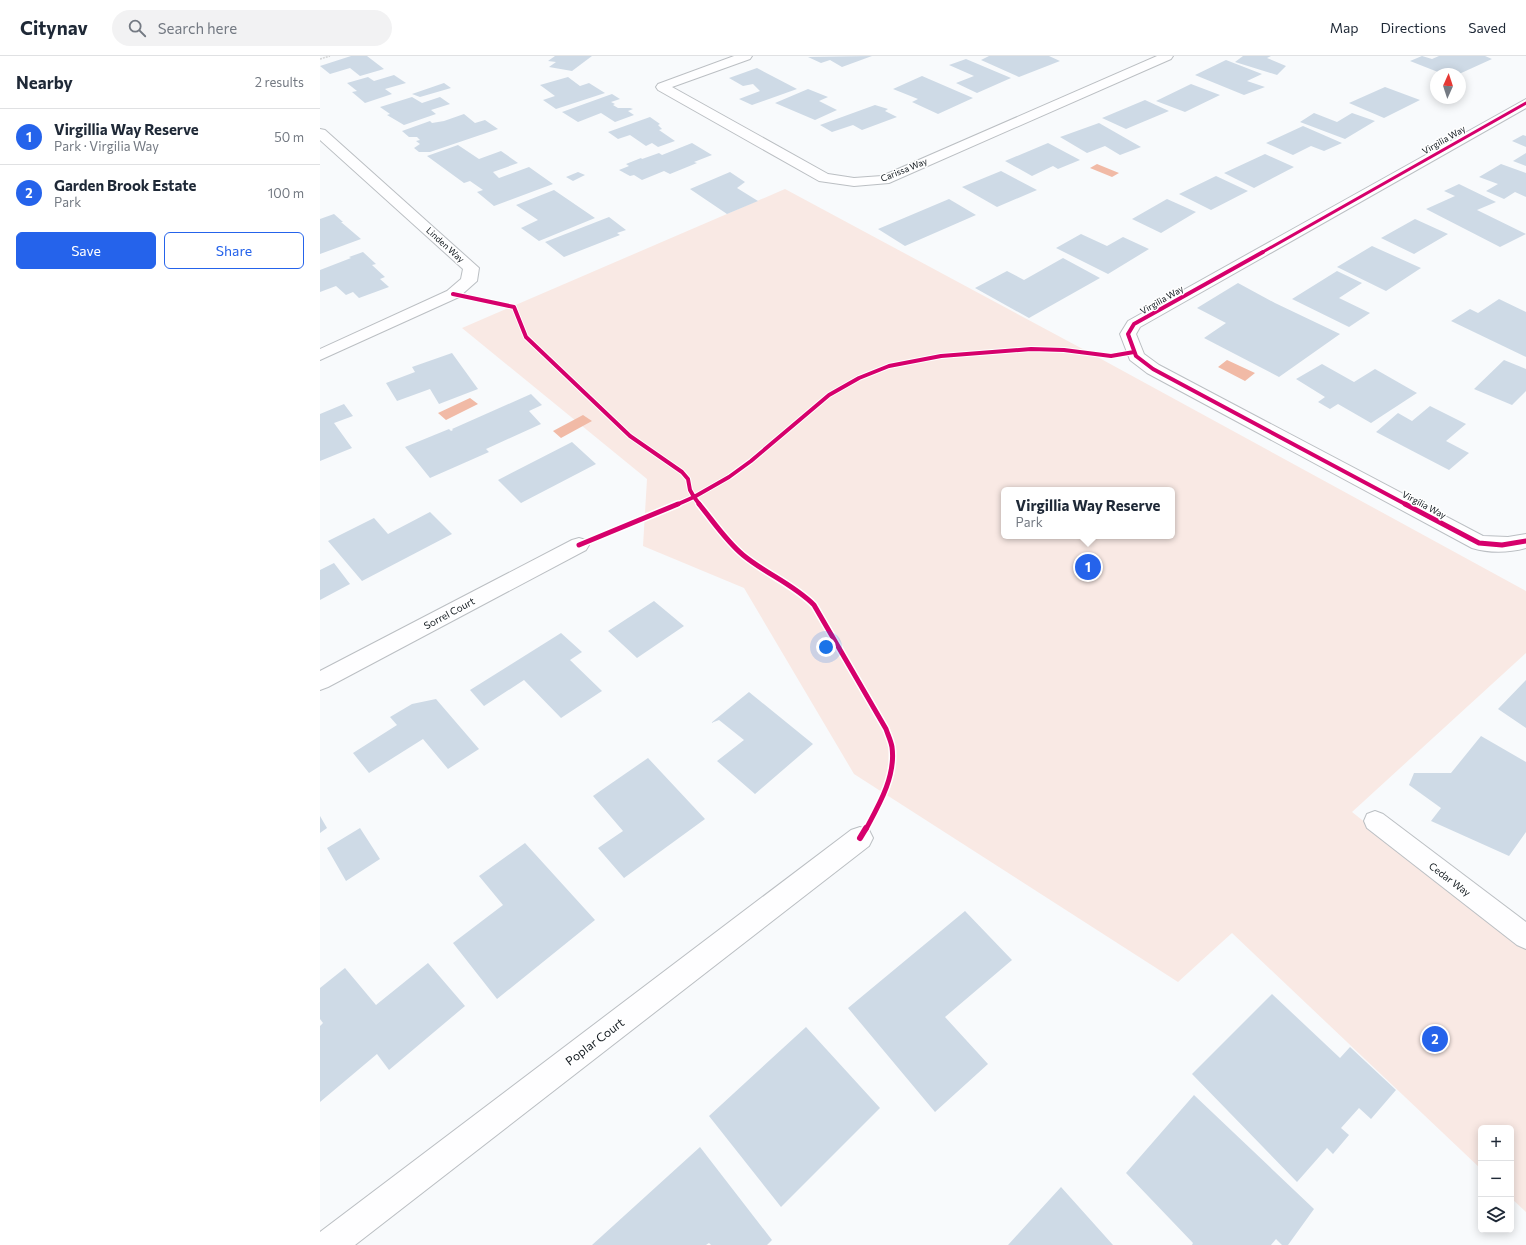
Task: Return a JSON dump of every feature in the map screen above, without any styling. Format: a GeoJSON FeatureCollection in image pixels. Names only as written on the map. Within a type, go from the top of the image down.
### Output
{"type":"FeatureCollection","features":[{"type":"Feature","properties":{"kind":"street","name":"Carissa Way"},"geometry":{"type":"LineString","coordinates":[[746,56],[662,87],[824,178],[854,182],[884,180],[1167,56]]}},
{"type":"Feature","properties":{"kind":"street","name":"Virgilia Way"},"geometry":{"type":"LineString","coordinates":[[1526,103],[1134,324],[1128,334],[1136,356],[1153,369],[1479,543],[1515,545],[1526,541]]}},
{"type":"Feature","properties":{"kind":"street","name":"Linden Way"},"geometry":{"type":"LineString","coordinates":[[320,134],[471,268],[469,281],[453,294],[320,355]]}},
{"type":"Feature","properties":{"kind":"street","name":"Sorrel Court"},"geometry":{"type":"LineString","coordinates":[[320,681],[578,545]]}},
{"type":"Feature","properties":{"kind":"street","name":"Poplar Court"},"geometry":{"type":"LineString","coordinates":[[329,1245],[860,838]]}},
{"type":"Feature","properties":{"kind":"lane","name":"Cedar Way"},"geometry":{"type":"LineString","coordinates":[[1375,822],[1526,936]]}},
{"type":"Feature","properties":{"kind":"path"},"geometry":{"type":"LineString","coordinates":[[320,59],[330,56]]}},
{"type":"Feature","properties":{"kind":"shaded area"},"geometry":{"type":"Polygon","coordinates":[[[1097,164],[1119,173],[1112,177],[1090,168],[1097,164]]]}},
{"type":"Feature","properties":{"kind":"shaded area"},"geometry":{"type":"Polygon","coordinates":[[[785,189],[1092,354],[1526,591],[1526,653],[1352,812],[1526,950],[1526,1212],[1514,1201],[1514,1125],[1478,1125],[1478,1166],[1232,933],[1178,982],[854,774],[744,588],[643,546],[647,479],[462,328],[785,189]]]}},
{"type":"Feature","properties":{"kind":"shaded area"},"geometry":{"type":"Polygon","coordinates":[[[1227,360],[1255,373],[1245,381],[1218,367],[1227,360]]]}},
{"type":"Feature","properties":{"kind":"shaded area"},"geometry":{"type":"Polygon","coordinates":[[[470,398],[478,404],[446,420],[438,413],[470,398]]]}},
{"type":"Feature","properties":{"kind":"shaded area"},"geometry":{"type":"Polygon","coordinates":[[[583,415],[592,421],[561,438],[553,431],[583,415]]]}},
{"type":"Feature","properties":{"kind":"building"},"geometry":{"type":"Polygon","coordinates":[[[351,56],[367,56],[384,69],[360,76],[350,68],[330,74],[320,66],[351,56]]]}},
{"type":"Feature","properties":{"kind":"building"},"geometry":{"type":"Polygon","coordinates":[[[555,56],[592,56],[572,71],[549,67],[556,62],[548,61],[555,56]]]}},
{"type":"Feature","properties":{"kind":"building"},"geometry":{"type":"Polygon","coordinates":[[[872,56],[842,67],[830,60],[821,63],[808,57],[872,56]]]}},
{"type":"Feature","properties":{"kind":"building"},"geometry":{"type":"Polygon","coordinates":[[[989,56],[1049,56],[1060,61],[1019,77],[981,60],[989,56]]]}},
{"type":"Feature","properties":{"kind":"building"},"geometry":{"type":"Polygon","coordinates":[[[1243,56],[1271,56],[1267,58],[1286,66],[1277,75],[1235,62],[1243,56]]]}},
{"type":"Feature","properties":{"kind":"building"},"geometry":{"type":"Polygon","coordinates":[[[1422,56],[1432,59],[1439,56],[1485,56],[1492,59],[1466,71],[1466,68],[1430,69],[1410,61],[1422,56]]]}},
{"type":"Feature","properties":{"kind":"building"},"geometry":{"type":"Polygon","coordinates":[[[966,59],[1011,78],[977,93],[956,83],[974,76],[949,65],[966,59]]]}},
{"type":"Feature","properties":{"kind":"building"},"geometry":{"type":"Polygon","coordinates":[[[1226,60],[1262,74],[1247,81],[1265,87],[1244,95],[1195,75],[1226,60]]]}},
{"type":"Feature","properties":{"kind":"building"},"geometry":{"type":"Polygon","coordinates":[[[757,68],[797,89],[752,105],[739,99],[760,91],[753,84],[743,86],[729,78],[757,68]]]}},
{"type":"Feature","properties":{"kind":"building"},"geometry":{"type":"Polygon","coordinates":[[[394,75],[406,83],[385,89],[392,94],[365,103],[352,92],[357,91],[347,83],[368,77],[374,81],[394,75]]]}},
{"type":"Feature","properties":{"kind":"building"},"geometry":{"type":"Polygon","coordinates":[[[922,76],[973,98],[938,114],[912,102],[918,99],[893,89],[922,76]]]}},
{"type":"Feature","properties":{"kind":"building"},"geometry":{"type":"Polygon","coordinates":[[[568,77],[580,86],[589,83],[605,93],[556,109],[543,100],[555,96],[540,85],[568,77]]]}},
{"type":"Feature","properties":{"kind":"building"},"geometry":{"type":"Polygon","coordinates":[[[444,83],[451,88],[420,97],[412,94],[444,83]]]}},
{"type":"Feature","properties":{"kind":"building"},"geometry":{"type":"Polygon","coordinates":[[[1191,84],[1220,95],[1185,112],[1156,101],[1191,84]]]}},
{"type":"Feature","properties":{"kind":"building"},"geometry":{"type":"Polygon","coordinates":[[[1385,87],[1420,100],[1384,118],[1349,103],[1385,87]]]}},
{"type":"Feature","properties":{"kind":"building"},"geometry":{"type":"Polygon","coordinates":[[[808,89],[828,97],[819,101],[837,110],[815,120],[775,103],[808,89]]]}},
{"type":"Feature","properties":{"kind":"building"},"geometry":{"type":"Polygon","coordinates":[[[612,94],[620,99],[611,102],[615,104],[613,105],[618,108],[633,109],[628,111],[634,115],[615,122],[601,113],[578,122],[562,112],[612,94]]]}},
{"type":"Feature","properties":{"kind":"building"},"geometry":{"type":"Polygon","coordinates":[[[412,97],[422,103],[440,97],[450,104],[431,110],[436,114],[404,125],[387,115],[390,114],[380,107],[412,97]]]}},
{"type":"Feature","properties":{"kind":"building"},"geometry":{"type":"Polygon","coordinates":[[[1145,100],[1169,111],[1126,129],[1102,118],[1145,100]]]}},
{"type":"Feature","properties":{"kind":"building"},"geometry":{"type":"Polygon","coordinates":[[[875,105],[888,109],[885,111],[897,117],[862,130],[853,125],[832,132],[820,125],[875,105]]]}},
{"type":"Feature","properties":{"kind":"building"},"geometry":{"type":"Polygon","coordinates":[[[1314,113],[1337,122],[1352,113],[1375,121],[1345,139],[1300,122],[1314,113]]]}},
{"type":"Feature","properties":{"kind":"building"},"geometry":{"type":"Polygon","coordinates":[[[464,114],[475,123],[485,120],[498,129],[430,152],[419,152],[414,148],[420,144],[416,141],[420,140],[417,137],[409,137],[402,131],[430,121],[432,123],[444,121],[464,114]]]}},
{"type":"Feature","properties":{"kind":"building"},"geometry":{"type":"Polygon","coordinates":[[[650,117],[660,124],[658,125],[662,129],[659,130],[675,141],[658,147],[652,143],[646,146],[630,135],[618,139],[608,132],[650,117]]]}},
{"type":"Feature","properties":{"kind":"building"},"geometry":{"type":"Polygon","coordinates":[[[1099,123],[1141,147],[1120,155],[1105,146],[1087,153],[1060,137],[1099,123]]]}},
{"type":"Feature","properties":{"kind":"building"},"geometry":{"type":"Polygon","coordinates":[[[1303,126],[1342,143],[1324,151],[1311,146],[1293,155],[1266,143],[1303,126]]]}},
{"type":"Feature","properties":{"kind":"building"},"geometry":{"type":"Polygon","coordinates":[[[1523,135],[1526,136],[1526,147],[1512,141],[1523,135]]]}},
{"type":"Feature","properties":{"kind":"building"},"geometry":{"type":"Polygon","coordinates":[[[692,143],[712,155],[670,174],[664,171],[642,180],[634,175],[630,176],[619,170],[629,166],[626,164],[641,158],[642,159],[659,153],[662,155],[692,143]]]}},
{"type":"Feature","properties":{"kind":"building"},"geometry":{"type":"Polygon","coordinates":[[[1048,143],[1080,160],[1058,169],[1053,166],[1032,176],[1005,161],[1048,143]]]}},
{"type":"Feature","properties":{"kind":"building"},"geometry":{"type":"Polygon","coordinates":[[[458,145],[479,159],[501,151],[518,163],[493,172],[499,178],[529,167],[553,184],[494,206],[477,192],[483,190],[470,181],[464,183],[427,156],[458,145]]]}},
{"type":"Feature","properties":{"kind":"building"},"geometry":{"type":"Polygon","coordinates":[[[1526,153],[1526,166],[1513,161],[1526,153]]]}},
{"type":"Feature","properties":{"kind":"building"},"geometry":{"type":"Polygon","coordinates":[[[1265,154],[1294,167],[1254,188],[1224,173],[1265,154]]]}},
{"type":"Feature","properties":{"kind":"building"},"geometry":{"type":"Polygon","coordinates":[[[1501,164],[1526,173],[1526,197],[1515,192],[1504,199],[1486,191],[1498,184],[1479,177],[1501,164]]]}},
{"type":"Feature","properties":{"kind":"building"},"geometry":{"type":"Polygon","coordinates":[[[1001,171],[1037,190],[997,207],[962,187],[1001,171]]]}},
{"type":"Feature","properties":{"kind":"building"},"geometry":{"type":"Polygon","coordinates":[[[578,172],[585,175],[573,181],[566,177],[578,172]]]}},
{"type":"Feature","properties":{"kind":"building"},"geometry":{"type":"Polygon","coordinates":[[[730,172],[745,182],[737,188],[758,201],[727,214],[690,189],[730,172]]]}},
{"type":"Feature","properties":{"kind":"building"},"geometry":{"type":"Polygon","coordinates":[[[1216,176],[1248,191],[1211,210],[1179,194],[1216,176]]]}},
{"type":"Feature","properties":{"kind":"building"},"geometry":{"type":"Polygon","coordinates":[[[1459,184],[1496,202],[1477,210],[1526,234],[1500,247],[1426,209],[1455,196],[1444,191],[1459,184]]]}},
{"type":"Feature","properties":{"kind":"building"},"geometry":{"type":"Polygon","coordinates":[[[554,190],[595,218],[539,241],[521,228],[538,220],[516,205],[554,190]]]}},
{"type":"Feature","properties":{"kind":"building"},"geometry":{"type":"Polygon","coordinates":[[[949,199],[976,215],[905,246],[878,229],[949,199]]]}},
{"type":"Feature","properties":{"kind":"building"},"geometry":{"type":"Polygon","coordinates":[[[1167,199],[1196,212],[1161,233],[1132,219],[1167,199]]]}},
{"type":"Feature","properties":{"kind":"building"},"geometry":{"type":"Polygon","coordinates":[[[334,214],[361,239],[320,254],[320,219],[334,214]]]}},
{"type":"Feature","properties":{"kind":"building"},"geometry":{"type":"Polygon","coordinates":[[[609,217],[626,230],[617,233],[620,235],[564,257],[545,242],[609,217]]]}},
{"type":"Feature","properties":{"kind":"building"},"geometry":{"type":"Polygon","coordinates":[[[1415,219],[1448,234],[1414,254],[1381,238],[1415,219]]]}},
{"type":"Feature","properties":{"kind":"building"},"geometry":{"type":"Polygon","coordinates":[[[1081,234],[1107,246],[1123,237],[1149,249],[1108,274],[1056,248],[1081,234]]]}},
{"type":"Feature","properties":{"kind":"building"},"geometry":{"type":"Polygon","coordinates":[[[1372,246],[1421,268],[1386,291],[1337,267],[1372,246]]]}},
{"type":"Feature","properties":{"kind":"building"},"geometry":{"type":"Polygon","coordinates":[[[363,252],[376,264],[372,265],[385,277],[380,279],[389,287],[359,298],[353,292],[346,295],[336,286],[320,292],[320,270],[363,252]]]}},
{"type":"Feature","properties":{"kind":"building"},"geometry":{"type":"Polygon","coordinates":[[[1063,258],[1100,278],[1029,318],[975,288],[1007,271],[1024,280],[1063,258]]]}},
{"type":"Feature","properties":{"kind":"building"},"geometry":{"type":"Polygon","coordinates":[[[1337,271],[1362,283],[1339,298],[1370,313],[1349,327],[1292,299],[1337,271]]]}},
{"type":"Feature","properties":{"kind":"building"},"geometry":{"type":"Polygon","coordinates":[[[1238,283],[1275,303],[1340,334],[1279,377],[1204,338],[1226,323],[1197,308],[1238,283]]]}},
{"type":"Feature","properties":{"kind":"building"},"geometry":{"type":"Polygon","coordinates":[[[1499,299],[1526,312],[1526,357],[1451,321],[1470,309],[1478,313],[1499,299]]]}},
{"type":"Feature","properties":{"kind":"building"},"geometry":{"type":"Polygon","coordinates":[[[452,353],[478,389],[439,404],[430,389],[397,401],[386,383],[415,372],[412,367],[452,353]]]}},
{"type":"Feature","properties":{"kind":"building"},"geometry":{"type":"Polygon","coordinates":[[[1504,360],[1526,369],[1526,391],[1512,405],[1474,389],[1504,360]]]}},
{"type":"Feature","properties":{"kind":"building"},"geometry":{"type":"Polygon","coordinates":[[[1322,364],[1354,382],[1375,369],[1417,393],[1371,423],[1338,404],[1330,409],[1318,402],[1325,397],[1296,379],[1322,364]]]}},
{"type":"Feature","properties":{"kind":"building"},"geometry":{"type":"Polygon","coordinates":[[[531,394],[542,405],[529,411],[541,424],[486,449],[489,452],[430,478],[405,447],[449,429],[451,431],[453,430],[452,429],[531,394]]]}},
{"type":"Feature","properties":{"kind":"building"},"geometry":{"type":"Polygon","coordinates":[[[344,404],[353,416],[334,423],[352,448],[320,461],[320,414],[344,404]]]}},
{"type":"Feature","properties":{"kind":"building"},"geometry":{"type":"Polygon","coordinates":[[[1430,406],[1466,424],[1446,441],[1469,453],[1449,470],[1376,432],[1398,413],[1412,421],[1430,406]]]}},
{"type":"Feature","properties":{"kind":"building"},"geometry":{"type":"Polygon","coordinates":[[[572,442],[596,464],[521,503],[498,480],[572,442]]]}},
{"type":"Feature","properties":{"kind":"building"},"geometry":{"type":"Polygon","coordinates":[[[430,512],[452,534],[362,581],[328,541],[374,518],[388,534],[430,512]]]}},
{"type":"Feature","properties":{"kind":"building"},"geometry":{"type":"Polygon","coordinates":[[[334,563],[350,584],[320,600],[320,570],[334,563]]]}},
{"type":"Feature","properties":{"kind":"building"},"geometry":{"type":"Polygon","coordinates":[[[654,601],[684,626],[637,658],[608,631],[654,601]]]}},
{"type":"Feature","properties":{"kind":"building"},"geometry":{"type":"Polygon","coordinates":[[[561,633],[582,652],[570,660],[602,691],[561,718],[524,680],[484,706],[470,690],[561,633]]]}},
{"type":"Feature","properties":{"kind":"building"},"geometry":{"type":"Polygon","coordinates":[[[1526,680],[1526,728],[1498,709],[1526,680]]]}},
{"type":"Feature","properties":{"kind":"building"},"geometry":{"type":"Polygon","coordinates":[[[749,692],[813,744],[755,794],[717,761],[744,740],[719,720],[711,723],[749,692]]]}},
{"type":"Feature","properties":{"kind":"building"},"geometry":{"type":"Polygon","coordinates":[[[436,699],[479,749],[448,769],[423,739],[369,773],[353,753],[397,725],[390,717],[412,704],[436,699]]]}},
{"type":"Feature","properties":{"kind":"building"},"geometry":{"type":"Polygon","coordinates":[[[1481,736],[1526,762],[1526,832],[1509,856],[1431,821],[1441,808],[1409,785],[1414,773],[1451,773],[1481,736]]]}},
{"type":"Feature","properties":{"kind":"building"},"geometry":{"type":"Polygon","coordinates":[[[648,758],[705,819],[624,878],[598,848],[623,831],[593,796],[648,758]]]}},
{"type":"Feature","properties":{"kind":"building"},"geometry":{"type":"Polygon","coordinates":[[[320,816],[327,828],[320,833],[320,816]]]}},
{"type":"Feature","properties":{"kind":"building"},"geometry":{"type":"Polygon","coordinates":[[[360,828],[380,859],[346,881],[327,848],[360,828]]]}},
{"type":"Feature","properties":{"kind":"building"},"geometry":{"type":"Polygon","coordinates":[[[525,843],[595,920],[497,999],[453,943],[503,905],[479,876],[525,843]]]}},
{"type":"Feature","properties":{"kind":"building"},"geometry":{"type":"Polygon","coordinates":[[[965,911],[1012,960],[945,1017],[988,1064],[935,1112],[848,1008],[965,911]]]}},
{"type":"Feature","properties":{"kind":"building"},"geometry":{"type":"Polygon","coordinates":[[[428,963],[465,1006],[389,1070],[377,1054],[320,1102],[320,1026],[323,1023],[320,1019],[320,988],[345,968],[376,1005],[428,963]]]}},
{"type":"Feature","properties":{"kind":"building"},"geometry":{"type":"Polygon","coordinates":[[[1272,994],[1340,1058],[1350,1047],[1396,1090],[1371,1119],[1359,1108],[1341,1128],[1349,1135],[1333,1154],[1327,1148],[1297,1182],[1192,1074],[1272,994]]]}},
{"type":"Feature","properties":{"kind":"building"},"geometry":{"type":"Polygon","coordinates":[[[806,1027],[880,1108],[781,1207],[709,1116],[806,1027]]]}},
{"type":"Feature","properties":{"kind":"building"},"geometry":{"type":"Polygon","coordinates":[[[1194,1095],[1314,1209],[1288,1245],[1282,1245],[1276,1239],[1271,1245],[1192,1245],[1193,1243],[1126,1173],[1194,1095]]]}},
{"type":"Feature","properties":{"kind":"building"},"geometry":{"type":"Polygon","coordinates":[[[700,1147],[772,1240],[767,1245],[711,1245],[709,1243],[706,1245],[592,1245],[700,1147]]]}},
{"type":"Feature","properties":{"kind":"building"},"geometry":{"type":"Polygon","coordinates":[[[1061,1187],[1113,1245],[1008,1245],[1061,1187]]]}},
{"type":"Feature","properties":{"kind":"cycle path"},"geometry":{"type":"LineString","coordinates":[[1526,103],[1134,324],[1128,334],[1136,356],[1153,369],[1479,543],[1502,545],[1526,541]]}},
{"type":"Feature","properties":{"kind":"cycle path"},"geometry":{"type":"LineString","coordinates":[[453,294],[514,307],[526,337],[630,436],[682,472],[688,479],[690,490],[694,497],[579,545]]}},
{"type":"Feature","properties":{"kind":"cycle path"},"geometry":{"type":"LineString","coordinates":[[860,838],[877,808],[887,785],[890,773],[892,748],[886,729],[814,605],[802,593],[744,556],[729,542],[694,497],[729,477],[751,461],[829,395],[859,378],[889,366],[941,356],[1031,349],[1064,350],[1111,356],[1134,352]]}},
{"type":"Feature","properties":{"kind":"place","name":"Virgillia Way Reserve"},"geometry":{"type":"Point","coordinates":[1088,567]}},
{"type":"Feature","properties":{"kind":"place","name":"Garden Brook Estate"},"geometry":{"type":"Point","coordinates":[1435,1039]}}]}
